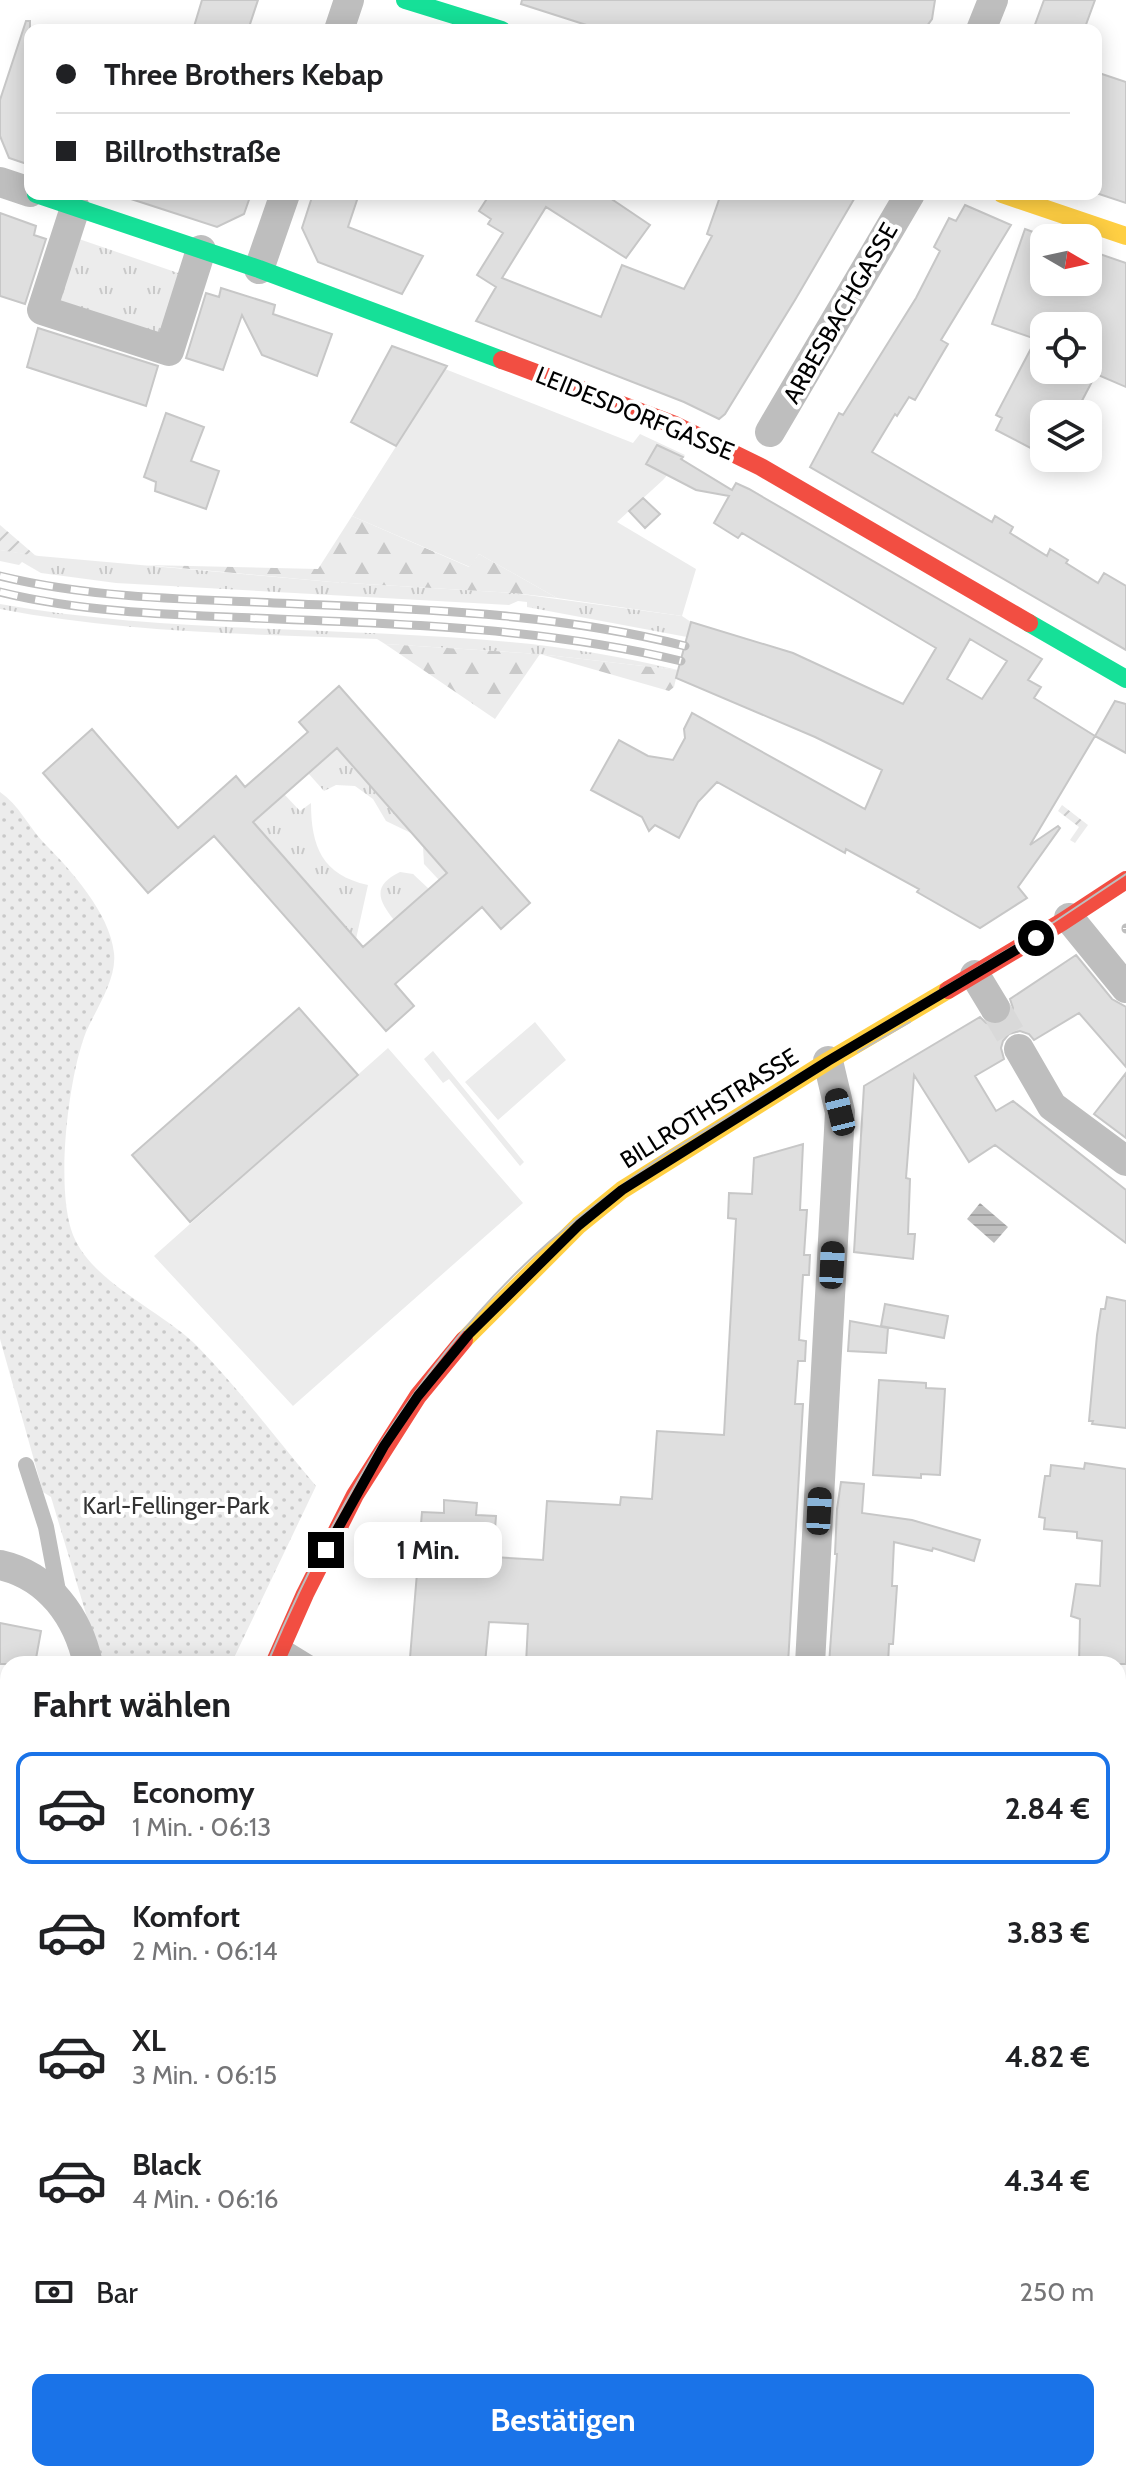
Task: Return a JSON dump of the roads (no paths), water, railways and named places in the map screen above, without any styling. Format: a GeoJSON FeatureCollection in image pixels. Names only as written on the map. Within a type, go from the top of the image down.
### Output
{"type":"FeatureCollection","features":[{"type":"Feature","properties":{"kind":"street"},"geometry":{"type":"LineString","coordinates":[[341,24],[349,0]]}},
{"type":"Feature","properties":{"kind":"street"},"geometry":{"type":"LineString","coordinates":[[405,0],[461,8],[491,24]]}},
{"type":"Feature","properties":{"kind":"street"},"geometry":{"type":"LineString","coordinates":[[983,24],[993,0]]}},
{"type":"Feature","properties":{"kind":"street","name":"LEIDESDORFGASSE"},"geometry":{"type":"LineString","coordinates":[[0,182],[24,190]]}},
{"type":"Feature","properties":{"kind":"street","name":"LEIDESDORFGASSE"},"geometry":{"type":"LineString","coordinates":[[53,200],[259,269],[675,425],[733,451],[1126,679]]}},
{"type":"Feature","properties":{"kind":"street"},"geometry":{"type":"LineString","coordinates":[[259,269],[283,200]]}},
{"type":"Feature","properties":{"kind":"street","name":"ARBESBACHGASSE"},"geometry":{"type":"LineString","coordinates":[[770,432],[906,200]]}},
{"type":"Feature","properties":{"kind":"street"},"geometry":{"type":"LineString","coordinates":[[1020,200],[1126,236]]}},
{"type":"Feature","properties":{"kind":"street"},"geometry":{"type":"LineString","coordinates":[[75,208],[42,310],[169,351],[201,250]]}},
{"type":"Feature","properties":{"kind":"street","name":"BILLROTHSTRASSE"},"geometry":{"type":"LineString","coordinates":[[281,1656],[326,1550],[384,1446],[418,1396],[469,1334],[579,1225],[622,1190],[828,1061],[1069,918],[1126,880]]}},
{"type":"Feature","properties":{"kind":"street"},"geometry":{"type":"LineString","coordinates":[[1069,918],[1126,988]]}},
{"type":"Feature","properties":{"kind":"street"},"geometry":{"type":"LineString","coordinates":[[975,975],[995,1008]]}},
{"type":"Feature","properties":{"kind":"street"},"geometry":{"type":"LineString","coordinates":[[1019,1049],[1052,1106],[1126,1161]]}},
{"type":"Feature","properties":{"kind":"street"},"geometry":{"type":"LineString","coordinates":[[810,1656],[840,1112],[828,1061]]}},
{"type":"Feature","properties":{"kind":"street"},"geometry":{"type":"LineString","coordinates":[[0,1565],[17,1569],[53,1594],[75,1625],[85,1656]]}},
{"type":"Feature","properties":{"kind":"lane"},"geometry":{"type":"LineString","coordinates":[[26,1465],[46,1527],[53,1594]]}},
{"type":"Feature","properties":{"kind":"tunnel"},"geometry":{"type":"LineString","coordinates":[[995,1008],[1019,1049]]}},
{"type":"Feature","properties":{"kind":"tram line"},"geometry":{"type":"LineString","coordinates":[[271,1656],[321,1548],[384,1437],[459,1335],[548,1243],[664,1155],[1054,922],[1126,874]]}},
{"type":"Feature","properties":{"kind":"tram line"},"geometry":{"type":"LineString","coordinates":[[858,1052],[910,1022]]}},
{"type":"Feature","properties":{"kind":"railway"},"geometry":{"type":"LineString","coordinates":[[0,576],[63,588],[126,595],[525,618],[632,634],[685,646]]}},
{"type":"Feature","properties":{"kind":"railway"},"geometry":{"type":"LineString","coordinates":[[0,592],[68,605],[138,612],[379,623],[531,635],[681,661]]}},
{"type":"Feature","properties":{"kind":"park label","name":"Karl-Fellinger-Park"},"geometry":{"type":"Point","coordinates":[176,1505]}}]}
